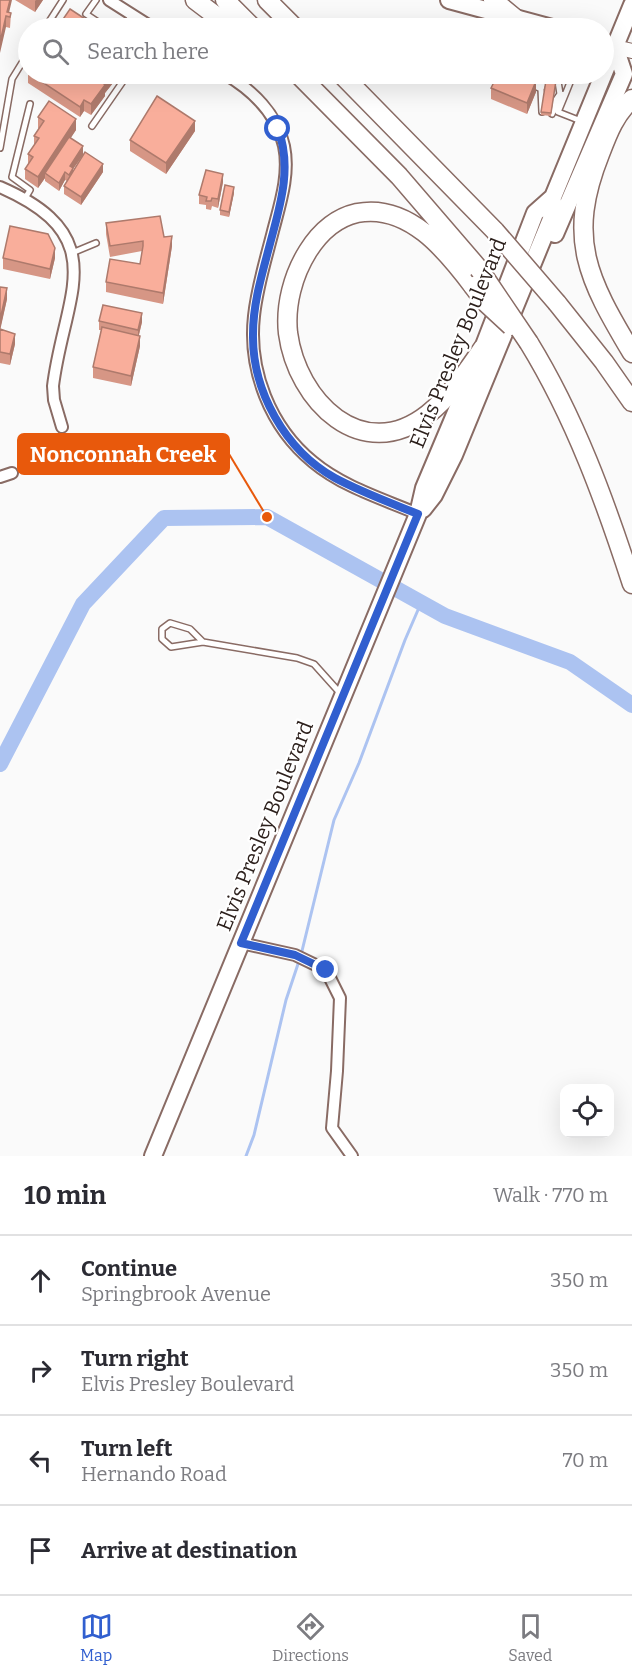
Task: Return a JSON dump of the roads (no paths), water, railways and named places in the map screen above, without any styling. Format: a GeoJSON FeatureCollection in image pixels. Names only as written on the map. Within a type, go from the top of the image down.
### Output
{"type":"FeatureCollection","features":[{"type":"Feature","properties":{"kind":"highway"},"geometry":{"type":"LineString","coordinates":[[195,0],[219,18]]}},
{"type":"Feature","properties":{"kind":"highway"},"geometry":{"type":"LineString","coordinates":[[225,0],[243,18]]}},
{"type":"Feature","properties":{"kind":"highway"},"geometry":{"type":"LineString","coordinates":[[267,0],[285,18]]}},
{"type":"Feature","properties":{"kind":"highway"},"geometry":{"type":"LineString","coordinates":[[494,0],[515,18]]}},
{"type":"Feature","properties":{"kind":"highway"},"geometry":{"type":"LineString","coordinates":[[297,84],[360,137]]}},
{"type":"Feature","properties":{"kind":"highway"},"geometry":{"type":"LineString","coordinates":[[308,84],[399,176],[479,268],[533,349],[553,384],[582,448],[632,584]]}},
{"type":"Feature","properties":{"kind":"highway"},"geometry":{"type":"LineString","coordinates":[[350,84],[495,231],[557,303],[604,362],[632,402]]}},
{"type":"Feature","properties":{"kind":"highway"},"geometry":{"type":"LineString","coordinates":[[588,267],[583,223],[587,190],[614,119],[632,99]]}},
{"type":"Feature","properties":{"kind":"highway"},"geometry":{"type":"LineString","coordinates":[[580,176],[574,203],[579,250],[603,302],[632,353]]}},
{"type":"Feature","properties":{"kind":"highway"},"geometry":{"type":"LineString","coordinates":[[483,348],[448,395],[427,415],[404,429],[369,433],[348,427],[325,409],[314,396],[297,366],[288,332],[290,297],[301,263],[320,234],[343,217],[354,214],[380,213],[411,224],[430,236],[485,302],[533,349]]}},
{"type":"Feature","properties":{"kind":"main road"},"geometry":{"type":"LineString","coordinates":[[450,0],[513,18]]}},
{"type":"Feature","properties":{"kind":"main road","name":"Elvis Presley Boulevard"},"geometry":{"type":"LineString","coordinates":[[614,36],[632,5]]}},
{"type":"Feature","properties":{"kind":"main road"},"geometry":{"type":"LineString","coordinates":[[614,46],[632,51]]}},
{"type":"Feature","properties":{"kind":"main road"},"geometry":{"type":"LineString","coordinates":[[521,292],[544,259],[624,74],[614,55]]}},
{"type":"Feature","properties":{"kind":"main road","name":"Elvis Presley Boulevard"},"geometry":{"type":"LineString","coordinates":[[418,514],[434,495],[454,454],[551,219],[553,197],[584,122],[596,84]]}},
{"type":"Feature","properties":{"kind":"main road","name":"Elvis Presley Boulevard"},"geometry":{"type":"LineString","coordinates":[[153,1156],[418,514],[424,488],[483,348],[535,213],[553,197]]}},
{"type":"Feature","properties":{"kind":"street"},"geometry":{"type":"LineString","coordinates":[[109,0],[137,18]]}},
{"type":"Feature","properties":{"kind":"street"},"geometry":{"type":"LineString","coordinates":[[240,84],[261,102],[278,129],[284,146],[283,187],[253,324],[256,367],[266,399],[286,434],[322,469],[345,483],[418,514]]}},
{"type":"Feature","properties":{"kind":"street"},"geometry":{"type":"LineString","coordinates":[[0,187],[49,217],[60,229],[72,253],[75,279],[53,386],[54,400],[62,427]]}},
{"type":"Feature","properties":{"kind":"street"},"geometry":{"type":"LineString","coordinates":[[0,477],[12,473]]}},
{"type":"Feature","properties":{"kind":"street"},"geometry":{"type":"LineString","coordinates":[[241,943],[295,955],[326,970],[340,998],[332,1128],[352,1156]]}},
{"type":"Feature","properties":{"kind":"lane"},"geometry":{"type":"LineString","coordinates":[[51,18],[63,0]]}},
{"type":"Feature","properties":{"kind":"lane"},"geometry":{"type":"LineString","coordinates":[[92,18],[86,14],[96,0]]}},
{"type":"Feature","properties":{"kind":"lane"},"geometry":{"type":"LineString","coordinates":[[0,148],[12,79],[18,69]]}},
{"type":"Feature","properties":{"kind":"lane"},"geometry":{"type":"LineString","coordinates":[[92,126],[121,84]]}},
{"type":"Feature","properties":{"kind":"lane"},"geometry":{"type":"LineString","coordinates":[[538,84],[537,87],[543,91]]}},
{"type":"Feature","properties":{"kind":"lane"},"geometry":{"type":"LineString","coordinates":[[542,112],[545,84]]}},
{"type":"Feature","properties":{"kind":"lane"},"geometry":{"type":"LineString","coordinates":[[543,103],[545,84]]}},
{"type":"Feature","properties":{"kind":"lane"},"geometry":{"type":"LineString","coordinates":[[552,114],[560,94],[556,84]]}},
{"type":"Feature","properties":{"kind":"lane"},"geometry":{"type":"LineString","coordinates":[[558,84],[558,112],[584,122]]}},
{"type":"Feature","properties":{"kind":"lane"},"geometry":{"type":"LineString","coordinates":[[553,104],[567,84]]}},
{"type":"Feature","properties":{"kind":"lane"},"geometry":{"type":"LineString","coordinates":[[24,200],[30,190],[12,177],[30,104]]}},
{"type":"Feature","properties":{"kind":"lane"},"geometry":{"type":"LineString","coordinates":[[72,253],[96,243]]}},
{"type":"Feature","properties":{"kind":"lane"},"geometry":{"type":"LineString","coordinates":[[203,642],[190,629],[170,623],[162,628],[162,639],[171,647],[203,642],[297,657],[314,664],[343,696]]}},
{"type":"Feature","properties":{"kind":"waterway"},"geometry":{"type":"LineString","coordinates":[[0,764],[83,604],[164,518],[267,517],[445,616],[570,662],[632,705]]}},
{"type":"Feature","properties":{"kind":"waterway"},"geometry":{"type":"LineString","coordinates":[[301,955],[334,820],[359,763],[421,603]]}},
{"type":"Feature","properties":{"kind":"waterway"},"geometry":{"type":"LineString","coordinates":[[246,1156],[254,1135],[286,1000],[299,961]]}},
{"type":"Feature","properties":{"kind":"place","name":"Nonconnah Creek"},"geometry":{"type":"Point","coordinates":[267,517]}}]}
